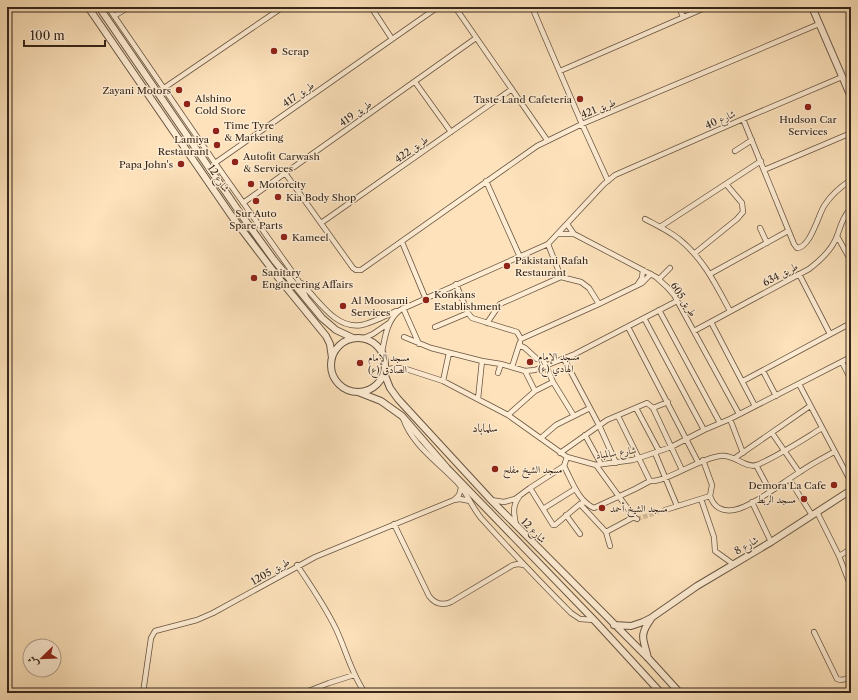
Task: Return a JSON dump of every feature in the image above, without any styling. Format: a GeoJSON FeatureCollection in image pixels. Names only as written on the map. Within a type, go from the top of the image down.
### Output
{"type":"FeatureCollection","features":[{"type":"Feature","properties":{"kind":"street","name":"شارع 12"},"geometry":{"type":"LineString","coordinates":[[88,7],[238,225],[276,276],[326,336],[330,344],[332,358]]}},
{"type":"Feature","properties":{"kind":"street","name":"شارع 12"},"geometry":{"type":"LineString","coordinates":[[99,7],[240,213],[274,260],[308,302],[329,324],[353,338]]}},
{"type":"Feature","properties":{"kind":"street"},"geometry":{"type":"LineString","coordinates":[[108,7],[215,163],[298,280],[335,318],[342,323],[360,325],[401,309],[548,244],[561,277]]}},
{"type":"Feature","properties":{"kind":"street"},"geometry":{"type":"LineString","coordinates":[[114,16],[129,7]]}},
{"type":"Feature","properties":{"kind":"street"},"geometry":{"type":"LineString","coordinates":[[164,88],[276,9],[283,7]]}},
{"type":"Feature","properties":{"kind":"street"},"geometry":{"type":"LineString","coordinates":[[371,7],[392,39]]}},
{"type":"Feature","properties":{"kind":"street","name":"طريق 417"},"geometry":{"type":"LineString","coordinates":[[215,163],[438,7]]}},
{"type":"Feature","properties":{"kind":"street"},"geometry":{"type":"LineString","coordinates":[[455,7],[547,140]]}},
{"type":"Feature","properties":{"kind":"street"},"geometry":{"type":"LineString","coordinates":[[540,7],[532,8],[608,181]]}},
{"type":"Feature","properties":{"kind":"street"},"geometry":{"type":"LineString","coordinates":[[679,7],[683,17]]}},
{"type":"Feature","properties":{"kind":"street"},"geometry":{"type":"LineString","coordinates":[[560,71],[707,7]]}},
{"type":"Feature","properties":{"kind":"street"},"geometry":{"type":"LineString","coordinates":[[812,7],[851,97]]}},
{"type":"Feature","properties":{"kind":"street","name":"طريق 421"},"geometry":{"type":"LineString","coordinates":[[321,223],[353,268],[356,270],[361,270],[486,181],[547,140],[819,24]]}},
{"type":"Feature","properties":{"kind":"street","name":"طريق 419"},"geometry":{"type":"LineString","coordinates":[[243,203],[476,38]]}},
{"type":"Feature","properties":{"kind":"street","name":"شارع 40"},"geometry":{"type":"LineString","coordinates":[[548,244],[615,175],[842,78]]}},
{"type":"Feature","properties":{"kind":"street"},"geometry":{"type":"LineString","coordinates":[[415,82],[451,132]]}},
{"type":"Feature","properties":{"kind":"street","name":"طريق 422"},"geometry":{"type":"LineString","coordinates":[[321,223],[512,89]]}},
{"type":"Feature","properties":{"kind":"street"},"geometry":{"type":"LineString","coordinates":[[743,119],[795,246],[799,248],[811,236],[820,213],[829,200],[839,189],[851,180]]}},
{"type":"Feature","properties":{"kind":"street"},"geometry":{"type":"LineString","coordinates":[[764,170],[851,133]]}},
{"type":"Feature","properties":{"kind":"street"},"geometry":{"type":"LineString","coordinates":[[735,151],[752,140]]}},
{"type":"Feature","properties":{"kind":"street"},"geometry":{"type":"LineString","coordinates":[[660,227],[760,161]]}},
{"type":"Feature","properties":{"kind":"street"},"geometry":{"type":"LineString","coordinates":[[285,173],[321,223]]}},
{"type":"Feature","properties":{"kind":"street"},"geometry":{"type":"LineString","coordinates":[[486,181],[520,257]]}},
{"type":"Feature","properties":{"kind":"street"},"geometry":{"type":"LineString","coordinates":[[695,253],[737,219],[743,212],[742,203],[726,184]]}},
{"type":"Feature","properties":{"kind":"street","name":"طريق 634"},"geometry":{"type":"LineString","coordinates":[[694,331],[814,266],[826,255],[837,236],[844,217],[851,208]]}},
{"type":"Feature","properties":{"kind":"street"},"geometry":{"type":"LineString","coordinates":[[645,219],[678,238],[695,253],[710,274],[730,311]]}},
{"type":"Feature","properties":{"kind":"street","name":"طريق 605"},"geometry":{"type":"LineString","coordinates":[[567,224],[574,234],[660,279],[677,301],[740,414]]}},
{"type":"Feature","properties":{"kind":"street"},"geometry":{"type":"LineString","coordinates":[[760,228],[767,243]]}},
{"type":"Feature","properties":{"kind":"street"},"geometry":{"type":"LineString","coordinates":[[710,274],[788,231]]}},
{"type":"Feature","properties":{"kind":"street","name":"طريق 605"},"geometry":{"type":"LineString","coordinates":[[558,234],[574,234]]}},
{"type":"Feature","properties":{"kind":"street"},"geometry":{"type":"LineString","coordinates":[[837,236],[851,261]]}},
{"type":"Feature","properties":{"kind":"street"},"geometry":{"type":"LineString","coordinates":[[402,242],[426,297]]}},
{"type":"Feature","properties":{"kind":"street"},"geometry":{"type":"LineString","coordinates":[[660,279],[670,268]]}},
{"type":"Feature","properties":{"kind":"street"},"geometry":{"type":"LineString","coordinates":[[636,286],[642,278],[643,270]]}},
{"type":"Feature","properties":{"kind":"street"},"geometry":{"type":"LineString","coordinates":[[520,339],[636,286],[644,282],[651,274]]}},
{"type":"Feature","properties":{"kind":"street"},"geometry":{"type":"LineString","coordinates":[[800,274],[830,334]]}},
{"type":"Feature","properties":{"kind":"street"},"geometry":{"type":"LineString","coordinates":[[487,323],[500,304],[561,277],[581,282],[589,288],[599,304]]}},
{"type":"Feature","properties":{"kind":"street"},"geometry":{"type":"LineString","coordinates":[[298,280],[308,302]]}},
{"type":"Feature","properties":{"kind":"street"},"geometry":{"type":"LineString","coordinates":[[456,284],[468,313],[472,318],[517,332],[520,339],[512,367]]}},
{"type":"Feature","properties":{"kind":"street"},"geometry":{"type":"LineString","coordinates":[[404,337],[419,344],[449,353],[525,371],[535,370],[564,359],[677,301]]}},
{"type":"Feature","properties":{"kind":"street"},"geometry":{"type":"LineString","coordinates":[[382,352],[389,323],[393,316],[401,309]]}},
{"type":"Feature","properties":{"kind":"street"},"geometry":{"type":"LineString","coordinates":[[401,309],[419,344]]}},
{"type":"Feature","properties":{"kind":"street"},"geometry":{"type":"LineString","coordinates":[[659,310],[720,423]]}},
{"type":"Feature","properties":{"kind":"street"},"geometry":{"type":"LineString","coordinates":[[435,327],[468,313]]}},
{"type":"Feature","properties":{"kind":"street"},"geometry":{"type":"LineString","coordinates":[[644,318],[704,430]]}},
{"type":"Feature","properties":{"kind":"street"},"geometry":{"type":"LineString","coordinates":[[711,322],[756,406]]}},
{"type":"Feature","properties":{"kind":"street"},"geometry":{"type":"LineString","coordinates":[[364,338],[389,323]]}},
{"type":"Feature","properties":{"kind":"street"},"geometry":{"type":"LineString","coordinates":[[743,381],[851,323]]}},
{"type":"Feature","properties":{"kind":"street"},"geometry":{"type":"LineString","coordinates":[[628,327],[668,402],[686,440],[700,461],[712,485],[710,496],[716,506],[727,511],[739,509],[834,452]]}},
{"type":"Feature","properties":{"kind":"street"},"geometry":{"type":"LineString","coordinates":[[353,338],[364,338],[378,346],[386,362],[385,371],[380,381],[374,387],[366,391],[358,392],[347,389],[340,385],[332,372],[332,358],[335,351],[346,340],[353,338]]}},
{"type":"Feature","properties":{"kind":"street"},"geometry":{"type":"LineString","coordinates":[[519,345],[525,348],[537,359],[543,359],[553,382],[574,416]]}},
{"type":"Feature","properties":{"kind":"street"},"geometry":{"type":"LineString","coordinates":[[443,382],[449,353]]}},
{"type":"Feature","properties":{"kind":"street","name":"شارع سالمباد"},"geometry":{"type":"LineString","coordinates":[[385,371],[394,368],[403,368],[443,382],[508,415],[567,457],[596,465],[633,460],[671,447],[704,430],[730,419],[851,357]]}},
{"type":"Feature","properties":{"kind":"street"},"geometry":{"type":"LineString","coordinates":[[564,359],[599,425],[616,463]]}},
{"type":"Feature","properties":{"kind":"street"},"geometry":{"type":"LineString","coordinates":[[478,399],[482,361]]}},
{"type":"Feature","properties":{"kind":"street"},"geometry":{"type":"LineString","coordinates":[[842,362],[851,380]]}},
{"type":"Feature","properties":{"kind":"street"},"geometry":{"type":"LineString","coordinates":[[498,373],[500,364]]}},
{"type":"Feature","properties":{"kind":"street","name":"شارع 12"},"geometry":{"type":"LineString","coordinates":[[385,371],[390,388],[398,399],[491,500],[649,659],[680,693]]}},
{"type":"Feature","properties":{"kind":"street"},"geometry":{"type":"LineString","coordinates":[[525,371],[535,391]]}},
{"type":"Feature","properties":{"kind":"street"},"geometry":{"type":"LineString","coordinates":[[763,371],[776,396]]}},
{"type":"Feature","properties":{"kind":"street"},"geometry":{"type":"LineString","coordinates":[[508,415],[535,391],[553,382]]}},
{"type":"Feature","properties":{"kind":"street"},"geometry":{"type":"LineString","coordinates":[[799,384],[851,482]]}},
{"type":"Feature","properties":{"kind":"street","name":"شارع 12"},"geometry":{"type":"LineString","coordinates":[[358,392],[381,401],[402,416],[447,468],[594,620],[661,693]]}},
{"type":"Feature","properties":{"kind":"street"},"geometry":{"type":"LineString","coordinates":[[653,408],[668,402]]}},
{"type":"Feature","properties":{"kind":"street"},"geometry":{"type":"LineString","coordinates":[[560,453],[607,420],[648,403],[653,408],[682,470]]}},
{"type":"Feature","properties":{"kind":"street"},"geometry":{"type":"LineString","coordinates":[[736,458],[810,406]]}},
{"type":"Feature","properties":{"kind":"street"},"geometry":{"type":"LineString","coordinates":[[541,438],[556,425],[590,408]]}},
{"type":"Feature","properties":{"kind":"street"},"geometry":{"type":"LineString","coordinates":[[636,408],[657,452],[677,506]]}},
{"type":"Feature","properties":{"kind":"street"},"geometry":{"type":"LineString","coordinates":[[402,416],[408,430],[415,440],[461,488],[481,517],[524,565],[571,613],[580,618],[594,620]]}},
{"type":"Feature","properties":{"kind":"street"},"geometry":{"type":"LineString","coordinates":[[618,416],[650,481]]}},
{"type":"Feature","properties":{"kind":"street"},"geometry":{"type":"LineString","coordinates":[[730,419],[743,453]]}},
{"type":"Feature","properties":{"kind":"street"},"geometry":{"type":"LineString","coordinates":[[582,503],[594,508],[650,481],[666,477],[700,461],[720,456],[736,458],[749,466],[756,465],[785,451],[822,428]]}},
{"type":"Feature","properties":{"kind":"street"},"geometry":{"type":"LineString","coordinates":[[772,433],[799,472]]}},
{"type":"Feature","properties":{"kind":"street"},"geometry":{"type":"LineString","coordinates":[[586,435],[601,464]]}},
{"type":"Feature","properties":{"kind":"street"},"geometry":{"type":"LineString","coordinates":[[491,500],[504,502],[520,496],[564,466],[567,457]]}},
{"type":"Feature","properties":{"kind":"street"},"geometry":{"type":"LineString","coordinates":[[596,465],[618,497],[635,518],[606,532]]}},
{"type":"Feature","properties":{"kind":"street"},"geometry":{"type":"LineString","coordinates":[[756,465],[770,491]]}},
{"type":"Feature","properties":{"kind":"street"},"geometry":{"type":"LineString","coordinates":[[564,466],[582,503],[606,532],[610,546]]}},
{"type":"Feature","properties":{"kind":"street"},"geometry":{"type":"LineString","coordinates":[[789,479],[814,513],[839,556],[851,587]]}},
{"type":"Feature","properties":{"kind":"street"},"geometry":{"type":"LineString","coordinates":[[454,500],[459,495],[461,488]]}},
{"type":"Feature","properties":{"kind":"street"},"geometry":{"type":"LineString","coordinates":[[530,488],[553,525],[555,525],[582,503]]}},
{"type":"Feature","properties":{"kind":"street"},"geometry":{"type":"LineString","coordinates":[[543,509],[575,489]]}},
{"type":"Feature","properties":{"kind":"street","name":"شارع 8"},"geometry":{"type":"LineString","coordinates":[[614,625],[631,626],[652,618],[697,586],[771,542],[851,490]]}},
{"type":"Feature","properties":{"kind":"street"},"geometry":{"type":"LineString","coordinates":[[516,525],[514,505],[520,496]]}},
{"type":"Feature","properties":{"kind":"street"},"geometry":{"type":"LineString","coordinates":[[665,510],[710,496]]}},
{"type":"Feature","properties":{"kind":"street","name":"طريق 1205"},"geometry":{"type":"LineString","coordinates":[[143,693],[151,638],[155,631],[197,620],[213,613],[297,565],[394,524],[454,500],[460,499],[470,502]]}},
{"type":"Feature","properties":{"kind":"street"},"geometry":{"type":"LineString","coordinates":[[701,499],[714,537],[715,551],[733,564]]}},
{"type":"Feature","properties":{"kind":"street"},"geometry":{"type":"LineString","coordinates":[[752,502],[771,542]]}},
{"type":"Feature","properties":{"kind":"street"},"geometry":{"type":"LineString","coordinates":[[566,516],[580,534]]}},
{"type":"Feature","properties":{"kind":"street"},"geometry":{"type":"LineString","coordinates":[[394,524],[429,596],[438,604],[447,604],[451,602],[510,567],[518,564],[524,565]]}},
{"type":"Feature","properties":{"kind":"street"},"geometry":{"type":"LineString","coordinates":[[839,556],[851,549]]}},
{"type":"Feature","properties":{"kind":"street"},"geometry":{"type":"LineString","coordinates":[[510,567],[514,559],[513,553]]}},
{"type":"Feature","properties":{"kind":"street"},"geometry":{"type":"LineString","coordinates":[[297,565],[330,616],[354,675],[365,693]]}},
{"type":"Feature","properties":{"kind":"street","name":"شارع 8"},"geometry":{"type":"LineString","coordinates":[[649,659],[642,640],[642,633],[652,618]]}},
{"type":"Feature","properties":{"kind":"street"},"geometry":{"type":"LineString","coordinates":[[814,632],[837,679],[845,680],[851,676]]}},
{"type":"Feature","properties":{"kind":"street"},"geometry":{"type":"LineString","coordinates":[[304,693],[328,682],[354,675]]}},
{"type":"Feature","properties":{"kind":"tunnel"},"geometry":{"type":"LineString","coordinates":[[637,519],[665,510]]}},
{"type":"Feature","properties":{"kind":"place","name":"Scrap"},"geometry":{"type":"Point","coordinates":[274,51]}},
{"type":"Feature","properties":{"kind":"place","name":"Zayani Motors"},"geometry":{"type":"Point","coordinates":[179,90]}},
{"type":"Feature","properties":{"kind":"place","name":"Taste Land Cafeteria"},"geometry":{"type":"Point","coordinates":[580,99]}},
{"type":"Feature","properties":{"kind":"place","name":"Alshino Cold Store"},"geometry":{"type":"Point","coordinates":[187,104]}},
{"type":"Feature","properties":{"kind":"place","name":"Hudson Car Services"},"geometry":{"type":"Point","coordinates":[808,107]}},
{"type":"Feature","properties":{"kind":"place","name":"Time Tyre & Marketing"},"geometry":{"type":"Point","coordinates":[216,131]}},
{"type":"Feature","properties":{"kind":"place","name":"Lamiya Restaurant"},"geometry":{"type":"Point","coordinates":[217,145]}},
{"type":"Feature","properties":{"kind":"place","name":"Autofit Carwash & Services"},"geometry":{"type":"Point","coordinates":[235,162]}},
{"type":"Feature","properties":{"kind":"place","name":"Papa John's"},"geometry":{"type":"Point","coordinates":[181,164]}},
{"type":"Feature","properties":{"kind":"place","name":"Motorcity"},"geometry":{"type":"Point","coordinates":[251,184]}},
{"type":"Feature","properties":{"kind":"place","name":"Kia Body Shop"},"geometry":{"type":"Point","coordinates":[278,197]}},
{"type":"Feature","properties":{"kind":"place","name":"Sur Auto Spare Parts"},"geometry":{"type":"Point","coordinates":[256,201]}},
{"type":"Feature","properties":{"kind":"place","name":"Kameel"},"geometry":{"type":"Point","coordinates":[284,237]}},
{"type":"Feature","properties":{"kind":"place","name":"Pakistani Rafah Restaurant"},"geometry":{"type":"Point","coordinates":[507,266]}},
{"type":"Feature","properties":{"kind":"place","name":"Sanitary Engineering Affairs"},"geometry":{"type":"Point","coordinates":[254,278]}},
{"type":"Feature","properties":{"kind":"place","name":"Konkans Establishment"},"geometry":{"type":"Point","coordinates":[426,300]}},
{"type":"Feature","properties":{"kind":"place","name":"Al Moosami Services"},"geometry":{"type":"Point","coordinates":[343,306]}},
{"type":"Feature","properties":{"kind":"place","name":"مسجد الإمام الهادي (ع)"},"geometry":{"type":"Point","coordinates":[530,362]}},
{"type":"Feature","properties":{"kind":"place","name":"مسجد الإمام الصادق (ع)"},"geometry":{"type":"Point","coordinates":[360,363]}},
{"type":"Feature","properties":{"kind":"place","name":"مسجد الشيخ مفلح"},"geometry":{"type":"Point","coordinates":[495,469]}},
{"type":"Feature","properties":{"kind":"place","name":"Demora La Cafe"},"geometry":{"type":"Point","coordinates":[834,485]}},
{"type":"Feature","properties":{"kind":"place","name":"مسجد الربط"},"geometry":{"type":"Point","coordinates":[804,499]}},
{"type":"Feature","properties":{"kind":"place","name":"مسجد الشيخ أحمد"},"geometry":{"type":"Point","coordinates":[602,508]}},
{"type":"Feature","properties":{"kind":"district","name":"سلماباد"},"geometry":{"type":"Point","coordinates":[485,428]}}]}
